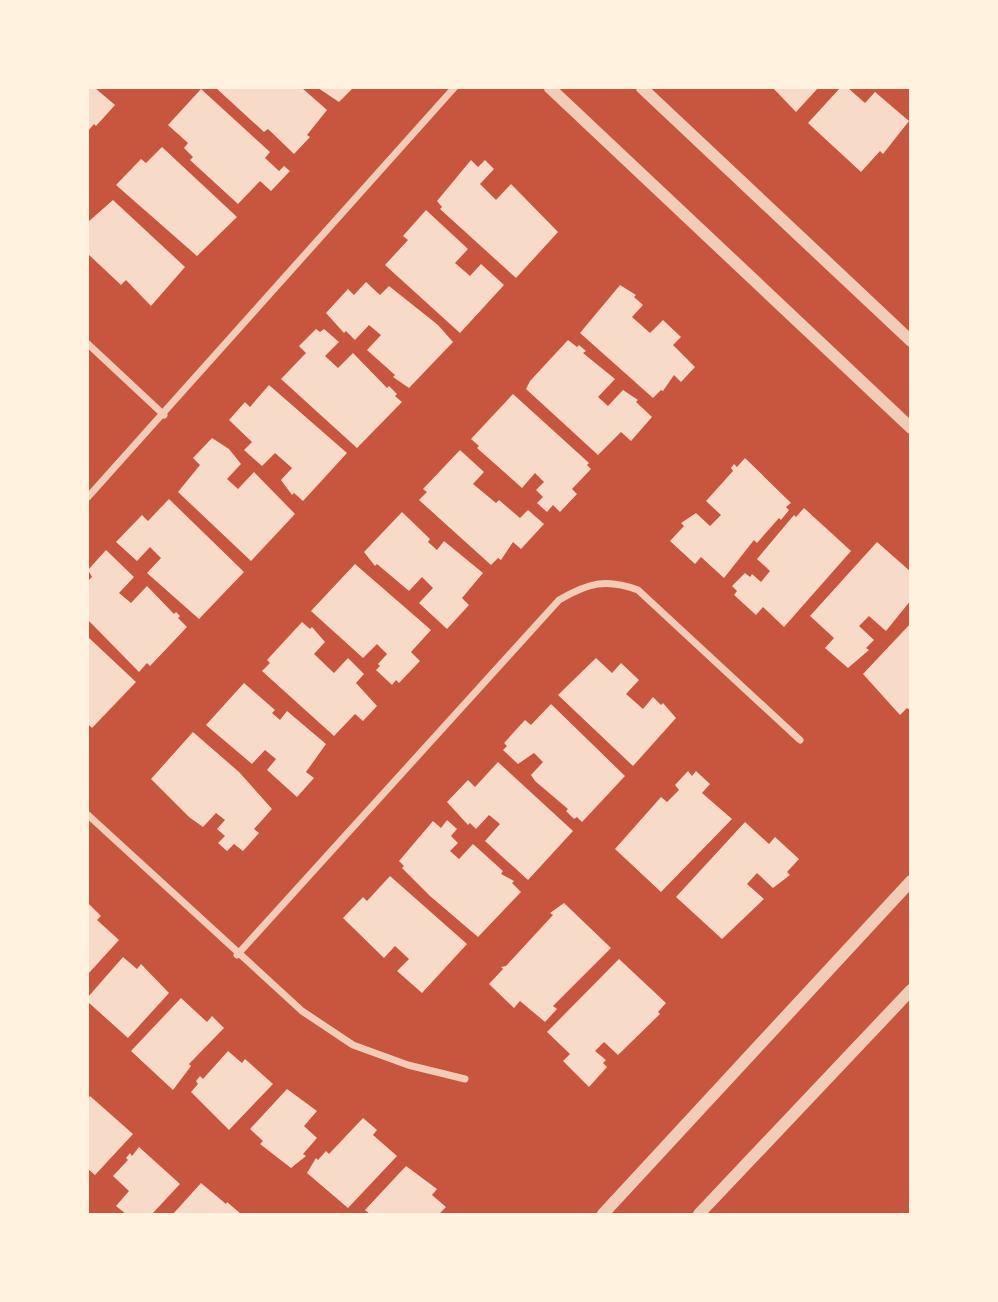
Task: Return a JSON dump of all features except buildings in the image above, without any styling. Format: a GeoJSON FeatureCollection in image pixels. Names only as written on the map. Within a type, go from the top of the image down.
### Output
{"type":"FeatureCollection","features":[{"type":"Feature","properties":{"kind":"street"},"geometry":{"type":"LineString","coordinates":[[88,497],[454,88]]}},
{"type":"Feature","properties":{"kind":"street"},"geometry":{"type":"LineString","coordinates":[[550,88],[911,428]]}},
{"type":"Feature","properties":{"kind":"street"},"geometry":{"type":"LineString","coordinates":[[642,88],[911,341]]}},
{"type":"Feature","properties":{"kind":"street"},"geometry":{"type":"LineString","coordinates":[[88,344],[164,415]]}},
{"type":"Feature","properties":{"kind":"street"},"geometry":{"type":"LineString","coordinates":[[237,955],[559,600],[583,585],[598,581],[620,583],[638,590],[800,740]]}},
{"type":"Feature","properties":{"kind":"street"},"geometry":{"type":"LineString","coordinates":[[88,815],[237,955],[302,1011],[353,1045],[408,1065],[465,1079]]}},
{"type":"Feature","properties":{"kind":"street"},"geometry":{"type":"LineString","coordinates":[[603,1214],[911,881]]}},
{"type":"Feature","properties":{"kind":"street"},"geometry":{"type":"LineString","coordinates":[[699,1214],[911,990]]}}]}
